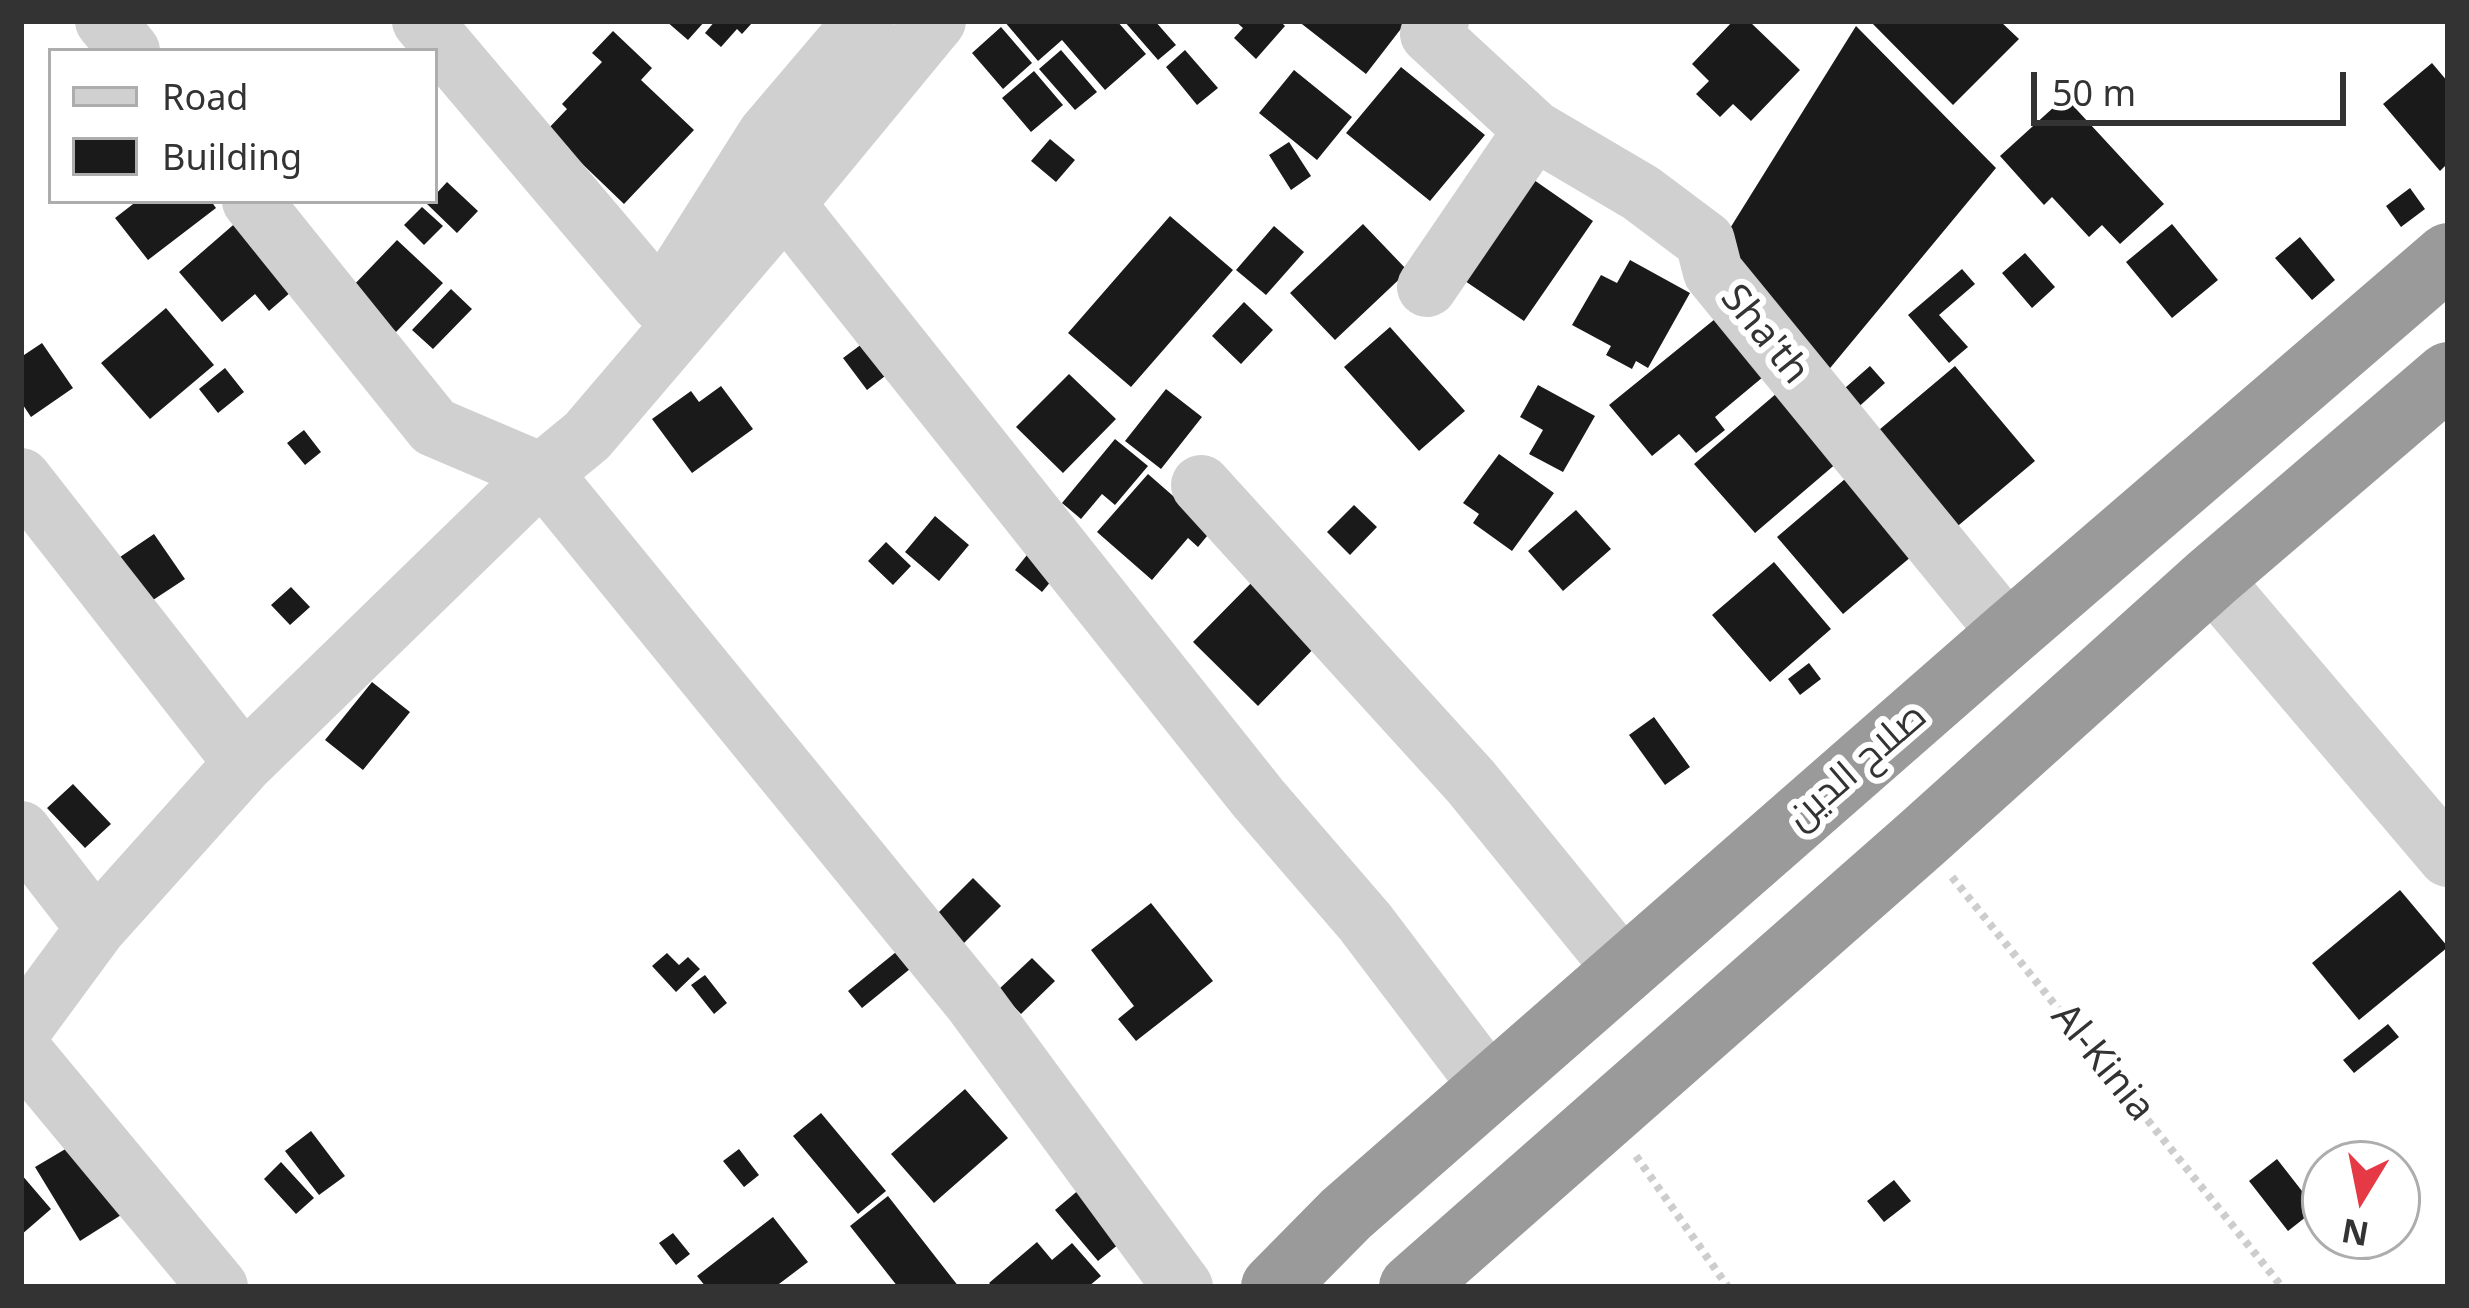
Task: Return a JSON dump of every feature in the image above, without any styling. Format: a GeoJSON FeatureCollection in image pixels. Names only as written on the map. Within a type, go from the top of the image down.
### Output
{"type":"FeatureCollection","features":[{"type":"Feature","properties":{"kind":"highway","name":"صلاح الدين"},"geometry":{"type":"LineString","coordinates":[[1274,1287],[1346,1214],[2448,256]]}},
{"type":"Feature","properties":{"kind":"highway"},"geometry":{"type":"LineString","coordinates":[[1412,1287],[2211,578],[2448,375]]}},
{"type":"Feature","properties":{"kind":"highway"},"geometry":{"type":"LineString","coordinates":[[1346,1214],[1378,1246],[1399,1255],[1405,1279],[1401,1287]]}},
{"type":"Feature","properties":{"kind":"street"},"geometry":{"type":"LineString","coordinates":[[105,21],[128,48]]}},
{"type":"Feature","properties":{"kind":"street"},"geometry":{"type":"LineString","coordinates":[[422,21],[661,303]]}},
{"type":"Feature","properties":{"kind":"street"},"geometry":{"type":"LineString","coordinates":[[587,436],[661,303],[767,135],[864,21]]}},
{"type":"Feature","properties":{"kind":"street"},"geometry":{"type":"LineString","coordinates":[[21,1030],[96,928],[244,763],[542,473],[587,436],[936,21]]}},
{"type":"Feature","properties":{"kind":"street","name":"Sha'th"},"geometry":{"type":"LineString","coordinates":[[1434,27],[1534,130],[1641,194],[1705,241],[1713,272],[2009,634]]}},
{"type":"Feature","properties":{"kind":"street"},"geometry":{"type":"LineString","coordinates":[[1427,287],[1534,130]]}},
{"type":"Feature","properties":{"kind":"street"},"geometry":{"type":"LineString","coordinates":[[254,204],[434,427],[542,473],[974,1001],[1183,1287]]}},
{"type":"Feature","properties":{"kind":"street"},"geometry":{"type":"LineString","coordinates":[[785,204],[1258,798],[1365,922],[1491,1088]]}},
{"type":"Feature","properties":{"kind":"street"},"geometry":{"type":"LineString","coordinates":[[21,478],[244,763]]}},
{"type":"Feature","properties":{"kind":"street"},"geometry":{"type":"LineString","coordinates":[[1201,485],[1471,782],[1625,971]]}},
{"type":"Feature","properties":{"kind":"street"},"geometry":{"type":"LineString","coordinates":[[2211,578],[2448,857]]}},
{"type":"Feature","properties":{"kind":"street"},"geometry":{"type":"LineString","coordinates":[[21,831],[96,928]]}},
{"type":"Feature","properties":{"kind":"street"},"geometry":{"type":"LineString","coordinates":[[21,1050],[209,1283]]}},
{"type":"Feature","properties":{"kind":"path","name":"Al-Kinia"},"geometry":{"type":"LineString","coordinates":[[1922,839],[2282,1287]]}},
{"type":"Feature","properties":{"kind":"path"},"geometry":{"type":"LineString","coordinates":[[1607,1115],[1728,1287]]}},
{"type":"Feature","properties":{"kind":"building"},"geometry":{"type":"Polygon","coordinates":[[[666,21],[705,21],[688,40],[666,21]]]}},
{"type":"Feature","properties":{"kind":"building"},"geometry":{"type":"Polygon","coordinates":[[[715,21],[752,23],[742,34],[737,29],[721,47],[705,33],[715,21]]]}},
{"type":"Feature","properties":{"kind":"building"},"geometry":{"type":"Polygon","coordinates":[[[1004,21],[1117,21],[1146,54],[1105,90],[1062,40],[1038,61],[1004,21]]]}},
{"type":"Feature","properties":{"kind":"building"},"geometry":{"type":"Polygon","coordinates":[[[1124,21],[1155,21],[1176,45],[1158,60],[1124,21]]]}},
{"type":"Feature","properties":{"kind":"building"},"geometry":{"type":"Polygon","coordinates":[[[1235,21],[1280,21],[1285,26],[1256,59],[1234,38],[1243,28],[1235,21]]]}},
{"type":"Feature","properties":{"kind":"building"},"geometry":{"type":"Polygon","coordinates":[[[1298,21],[1407,21],[1366,74],[1298,21]]]}},
{"type":"Feature","properties":{"kind":"building"},"geometry":{"type":"Polygon","coordinates":[[[1733,21],[1749,21],[1800,70],[1751,121],[1733,104],[1720,117],[1696,94],[1709,81],[1692,64],[1733,21]]]}},
{"type":"Feature","properties":{"kind":"building"},"geometry":{"type":"Polygon","coordinates":[[[1870,21],[2000,21],[2019,39],[1953,105],[1870,21]]]}},
{"type":"Feature","properties":{"kind":"building"},"geometry":{"type":"Polygon","coordinates":[[[1856,26],[1996,168],[1821,379],[1714,254],[1856,26]]]}},
{"type":"Feature","properties":{"kind":"building"},"geometry":{"type":"Polygon","coordinates":[[[1001,27],[1032,63],[1003,89],[972,53],[1001,27]]]}},
{"type":"Feature","properties":{"kind":"building"},"geometry":{"type":"Polygon","coordinates":[[[613,31],[652,68],[641,80],[694,130],[624,204],[547,130],[567,109],[562,104],[602,62],[592,53],[613,31]]]}},
{"type":"Feature","properties":{"kind":"building"},"geometry":{"type":"Polygon","coordinates":[[[1061,50],[1097,92],[1075,110],[1039,69],[1061,50]]]}},
{"type":"Feature","properties":{"kind":"building"},"geometry":{"type":"Polygon","coordinates":[[[1185,50],[1218,88],[1197,105],[1166,67],[1185,50]]]}},
{"type":"Feature","properties":{"kind":"building"},"geometry":{"type":"Polygon","coordinates":[[[2432,63],[2448,82],[2448,163],[2440,171],[2383,104],[2432,63]]]}},
{"type":"Feature","properties":{"kind":"building"},"geometry":{"type":"Polygon","coordinates":[[[1401,67],[1485,135],[1430,201],[1346,133],[1401,67]]]}},
{"type":"Feature","properties":{"kind":"building"},"geometry":{"type":"Polygon","coordinates":[[[1294,70],[1352,117],[1317,160],[1259,113],[1294,70]]]}},
{"type":"Feature","properties":{"kind":"building"},"geometry":{"type":"Polygon","coordinates":[[[1034,71],[1063,105],[1031,132],[1002,98],[1034,71]]]}},
{"type":"Feature","properties":{"kind":"building"},"geometry":{"type":"Polygon","coordinates":[[[2065,97],[2164,204],[2120,244],[2102,225],[2089,237],[2052,197],[2044,205],[2000,156],[2065,97]]]}},
{"type":"Feature","properties":{"kind":"building"},"geometry":{"type":"Polygon","coordinates":[[[1050,139],[1075,160],[1056,182],[1031,161],[1050,139]]]}},
{"type":"Feature","properties":{"kind":"building"},"geometry":{"type":"Polygon","coordinates":[[[1289,142],[1311,176],[1291,190],[1269,155],[1289,142]]]}},
{"type":"Feature","properties":{"kind":"building"},"geometry":{"type":"Polygon","coordinates":[[[1534,180],[1593,221],[1524,321],[1465,281],[1534,180]]]}},
{"type":"Feature","properties":{"kind":"building"},"geometry":{"type":"Polygon","coordinates":[[[447,182],[478,211],[457,233],[427,204],[438,204],[438,192],[447,182]]]}},
{"type":"Feature","properties":{"kind":"building"},"geometry":{"type":"Polygon","coordinates":[[[2410,188],[2425,209],[2401,227],[2386,206],[2410,188]]]}},
{"type":"Feature","properties":{"kind":"building"},"geometry":{"type":"Polygon","coordinates":[[[133,204],[213,204],[216,208],[148,260],[115,218],[133,204]]]}},
{"type":"Feature","properties":{"kind":"building"},"geometry":{"type":"Polygon","coordinates":[[[422,207],[443,226],[424,245],[404,225],[422,207]]]}},
{"type":"Feature","properties":{"kind":"building"},"geometry":{"type":"Polygon","coordinates":[[[247,213],[306,279],[269,311],[255,294],[222,322],[179,272],[247,213]]]}},
{"type":"Feature","properties":{"kind":"building"},"geometry":{"type":"Polygon","coordinates":[[[1170,216],[1233,270],[1131,387],[1068,333],[1170,216]]]}},
{"type":"Feature","properties":{"kind":"building"},"geometry":{"type":"Polygon","coordinates":[[[1363,224],[1408,271],[1335,340],[1290,293],[1363,224]]]}},
{"type":"Feature","properties":{"kind":"building"},"geometry":{"type":"Polygon","coordinates":[[[2172,224],[2218,280],[2172,318],[2126,262],[2172,224]]]}},
{"type":"Feature","properties":{"kind":"building"},"geometry":{"type":"Polygon","coordinates":[[[1274,226],[1304,252],[1266,295],[1236,270],[1274,226]]]}},
{"type":"Feature","properties":{"kind":"building"},"geometry":{"type":"Polygon","coordinates":[[[2300,237],[2335,280],[2312,300],[2275,258],[2300,237]]]}},
{"type":"Feature","properties":{"kind":"building"},"geometry":{"type":"Polygon","coordinates":[[[397,240],[443,283],[396,332],[350,289],[397,240]]]}},
{"type":"Feature","properties":{"kind":"building"},"geometry":{"type":"Polygon","coordinates":[[[2025,253],[2055,287],[2032,308],[2002,273],[2025,253]]]}},
{"type":"Feature","properties":{"kind":"building"},"geometry":{"type":"Polygon","coordinates":[[[1630,260],[1690,293],[1648,368],[1636,361],[1632,369],[1606,355],[1611,346],[1572,325],[1601,275],[1617,283],[1630,260]]]}},
{"type":"Feature","properties":{"kind":"building"},"geometry":{"type":"Polygon","coordinates":[[[1962,269],[1975,284],[1939,315],[1968,347],[1949,363],[1908,315],[1962,269]]]}},
{"type":"Feature","properties":{"kind":"building"},"geometry":{"type":"Polygon","coordinates":[[[451,289],[472,309],[433,349],[412,330],[451,289]]]}},
{"type":"Feature","properties":{"kind":"building"},"geometry":{"type":"Polygon","coordinates":[[[1244,302],[1273,330],[1241,364],[1212,336],[1244,302]]]}},
{"type":"Feature","properties":{"kind":"building"},"geometry":{"type":"Polygon","coordinates":[[[166,308],[214,365],[150,419],[101,363],[166,308]]]}},
{"type":"Feature","properties":{"kind":"building"},"geometry":{"type":"Polygon","coordinates":[[[1715,319],[1763,377],[1715,417],[1725,430],[1696,453],[1679,434],[1652,456],[1609,405],[1715,319]]]}},
{"type":"Feature","properties":{"kind":"building"},"geometry":{"type":"Polygon","coordinates":[[[1390,327],[1465,411],[1419,451],[1344,367],[1390,327]]]}},
{"type":"Feature","properties":{"kind":"building"},"geometry":{"type":"Polygon","coordinates":[[[874,335],[898,366],[867,390],[843,358],[874,335]]]}},
{"type":"Feature","properties":{"kind":"building"},"geometry":{"type":"Polygon","coordinates":[[[42,343],[73,388],[31,417],[21,402],[21,357],[42,343]]]}},
{"type":"Feature","properties":{"kind":"building"},"geometry":{"type":"Polygon","coordinates":[[[1870,366],[1885,383],[1853,412],[1837,395],[1870,366]]]}},
{"type":"Feature","properties":{"kind":"building"},"geometry":{"type":"Polygon","coordinates":[[[1955,366],[2035,461],[1953,530],[1873,435],[1955,366]]]}},
{"type":"Feature","properties":{"kind":"building"},"geometry":{"type":"Polygon","coordinates":[[[225,368],[244,392],[218,413],[199,389],[225,368]]]}},
{"type":"Feature","properties":{"kind":"building"},"geometry":{"type":"Polygon","coordinates":[[[1069,374],[1116,419],[1063,473],[1016,427],[1069,374]]]}},
{"type":"Feature","properties":{"kind":"building"},"geometry":{"type":"Polygon","coordinates":[[[1538,385],[1595,416],[1563,472],[1529,454],[1543,430],[1520,417],[1538,385]]]}},
{"type":"Feature","properties":{"kind":"building"},"geometry":{"type":"Polygon","coordinates":[[[721,386],[753,429],[692,473],[652,419],[691,391],[699,402],[721,386]]]}},
{"type":"Feature","properties":{"kind":"building"},"geometry":{"type":"Polygon","coordinates":[[[1166,389],[1202,417],[1161,469],[1125,441],[1166,389]]]}},
{"type":"Feature","properties":{"kind":"building"},"geometry":{"type":"Polygon","coordinates":[[[1777,393],[1838,462],[1755,533],[1694,464],[1777,393]]]}},
{"type":"Feature","properties":{"kind":"building"},"geometry":{"type":"Polygon","coordinates":[[[304,430],[321,452],[305,465],[287,443],[304,430]]]}},
{"type":"Feature","properties":{"kind":"building"},"geometry":{"type":"Polygon","coordinates":[[[1115,439],[1148,466],[1115,505],[1102,494],[1081,519],[1062,503],[1115,439]]]}},
{"type":"Feature","properties":{"kind":"building"},"geometry":{"type":"Polygon","coordinates":[[[1499,454],[1554,493],[1512,551],[1473,523],[1479,514],[1463,503],[1499,454]]]}},
{"type":"Feature","properties":{"kind":"building"},"geometry":{"type":"Polygon","coordinates":[[[1148,474],[1212,530],[1198,547],[1188,538],[1152,580],[1097,532],[1148,474]]]}},
{"type":"Feature","properties":{"kind":"building"},"geometry":{"type":"Polygon","coordinates":[[[1845,479],[1912,556],[1843,614],[1777,537],[1845,479]]]}},
{"type":"Feature","properties":{"kind":"building"},"geometry":{"type":"Polygon","coordinates":[[[1354,505],[1377,527],[1350,555],[1327,532],[1354,505]]]}},
{"type":"Feature","properties":{"kind":"building"},"geometry":{"type":"Polygon","coordinates":[[[1576,510],[1611,549],[1563,591],[1528,551],[1576,510]]]}},
{"type":"Feature","properties":{"kind":"building"},"geometry":{"type":"Polygon","coordinates":[[[935,516],[969,545],[939,581],[905,552],[935,516]]]}},
{"type":"Feature","properties":{"kind":"building"},"geometry":{"type":"Polygon","coordinates":[[[154,534],[185,579],[150,602],[120,557],[154,534]]]}},
{"type":"Feature","properties":{"kind":"building"},"geometry":{"type":"Polygon","coordinates":[[[886,542],[911,566],[893,585],[868,561],[886,542]]]}},
{"type":"Feature","properties":{"kind":"building"},"geometry":{"type":"Polygon","coordinates":[[[1035,545],[1063,567],[1042,592],[1015,570],[1035,545]]]}},
{"type":"Feature","properties":{"kind":"building"},"geometry":{"type":"Polygon","coordinates":[[[1774,562],[1831,629],[1770,682],[1712,615],[1774,562]]]}},
{"type":"Feature","properties":{"kind":"building"},"geometry":{"type":"Polygon","coordinates":[[[1259,575],[1324,638],[1258,706],[1193,642],[1259,575]]]}},
{"type":"Feature","properties":{"kind":"building"},"geometry":{"type":"Polygon","coordinates":[[[291,587],[310,607],[290,625],[271,605],[291,587]]]}},
{"type":"Feature","properties":{"kind":"building"},"geometry":{"type":"Polygon","coordinates":[[[1809,663],[1821,679],[1800,695],[1788,679],[1809,663]]]}},
{"type":"Feature","properties":{"kind":"building"},"geometry":{"type":"Polygon","coordinates":[[[372,682],[410,712],[363,770],[325,740],[372,682]]]}},
{"type":"Feature","properties":{"kind":"building"},"geometry":{"type":"Polygon","coordinates":[[[1654,717],[1690,767],[1665,785],[1629,735],[1654,717]]]}},
{"type":"Feature","properties":{"kind":"building"},"geometry":{"type":"Polygon","coordinates":[[[73,784],[111,824],[85,848],[47,808],[73,784]]]}},
{"type":"Feature","properties":{"kind":"building"},"geometry":{"type":"Polygon","coordinates":[[[973,878],[1001,906],[961,946],[933,918],[973,878]]]}},
{"type":"Feature","properties":{"kind":"building"},"geometry":{"type":"Polygon","coordinates":[[[2400,890],[2448,947],[2359,1020],[2312,963],[2400,890]]]}},
{"type":"Feature","properties":{"kind":"building"},"geometry":{"type":"Polygon","coordinates":[[[1151,903],[1213,981],[1136,1041],[1118,1019],[1134,1006],[1091,950],[1151,903]]]}},
{"type":"Feature","properties":{"kind":"building"},"geometry":{"type":"Polygon","coordinates":[[[896,952],[910,969],[862,1008],[848,991],[896,952]]]}},
{"type":"Feature","properties":{"kind":"building"},"geometry":{"type":"Polygon","coordinates":[[[667,953],[679,965],[688,957],[700,969],[676,992],[652,966],[667,953]]]}},
{"type":"Feature","properties":{"kind":"building"},"geometry":{"type":"Polygon","coordinates":[[[1032,958],[1055,981],[1021,1014],[998,990],[1032,958]]]}},
{"type":"Feature","properties":{"kind":"building"},"geometry":{"type":"Polygon","coordinates":[[[705,975],[727,1003],[714,1014],[691,985],[705,975]]]}},
{"type":"Feature","properties":{"kind":"building"},"geometry":{"type":"Polygon","coordinates":[[[2388,1024],[2399,1037],[2354,1073],[2343,1060],[2388,1024]]]}},
{"type":"Feature","properties":{"kind":"building"},"geometry":{"type":"Polygon","coordinates":[[[965,1089],[1008,1138],[934,1203],[891,1154],[965,1089]]]}},
{"type":"Feature","properties":{"kind":"building"},"geometry":{"type":"Polygon","coordinates":[[[821,1113],[886,1191],[858,1214],[793,1136],[821,1113]]]}},
{"type":"Feature","properties":{"kind":"building"},"geometry":{"type":"Polygon","coordinates":[[[311,1131],[345,1176],[319,1195],[285,1151],[311,1131]]]}},
{"type":"Feature","properties":{"kind":"building"},"geometry":{"type":"Polygon","coordinates":[[[84,1138],[129,1210],[80,1241],[35,1167],[84,1138]]]}},
{"type":"Feature","properties":{"kind":"building"},"geometry":{"type":"Polygon","coordinates":[[[739,1149],[759,1175],[744,1187],[723,1161],[739,1149]]]}},
{"type":"Feature","properties":{"kind":"building"},"geometry":{"type":"Polygon","coordinates":[[[2277,1159],[2301,1190],[2301,1221],[2288,1231],[2249,1181],[2277,1159]]]}},
{"type":"Feature","properties":{"kind":"building"},"geometry":{"type":"Polygon","coordinates":[[[281,1162],[314,1198],[296,1214],[264,1179],[281,1162]]]}},
{"type":"Feature","properties":{"kind":"building"},"geometry":{"type":"Polygon","coordinates":[[[21,1174],[51,1209],[21,1235],[21,1174]]]}},
{"type":"Feature","properties":{"kind":"building"},"geometry":{"type":"Polygon","coordinates":[[[1894,1180],[1911,1201],[1884,1222],[1867,1201],[1894,1180]]]}},
{"type":"Feature","properties":{"kind":"building"},"geometry":{"type":"Polygon","coordinates":[[[1087,1183],[1130,1235],[1098,1261],[1055,1210],[1087,1183]]]}},
{"type":"Feature","properties":{"kind":"building"},"geometry":{"type":"Polygon","coordinates":[[[888,1196],[959,1287],[898,1287],[850,1226],[888,1196]]]}},
{"type":"Feature","properties":{"kind":"building"},"geometry":{"type":"Polygon","coordinates":[[[773,1217],[808,1262],[775,1287],[706,1287],[697,1276],[773,1217]]]}},
{"type":"Feature","properties":{"kind":"building"},"geometry":{"type":"Polygon","coordinates":[[[673,1233],[690,1254],[676,1265],[659,1243],[673,1233]]]}},
{"type":"Feature","properties":{"kind":"building"},"geometry":{"type":"Polygon","coordinates":[[[1037,1242],[1052,1260],[1072,1243],[1101,1276],[1088,1287],[993,1287],[989,1283],[1037,1242]]]}}]}
